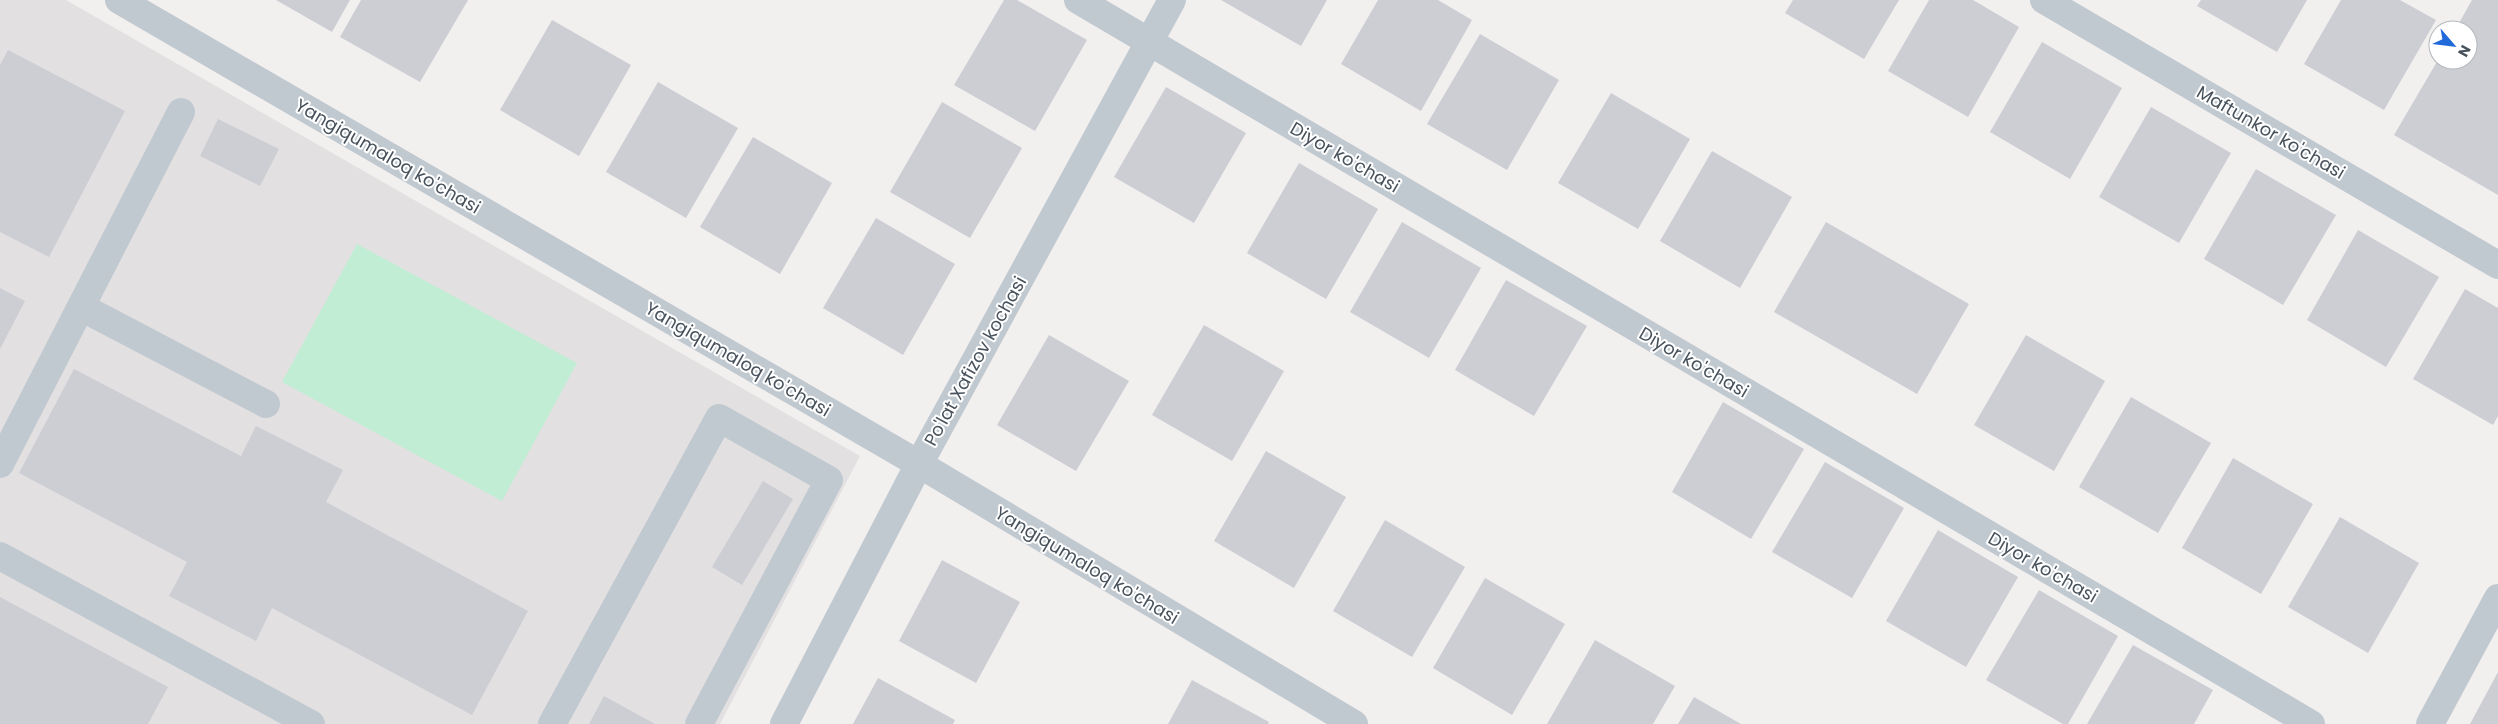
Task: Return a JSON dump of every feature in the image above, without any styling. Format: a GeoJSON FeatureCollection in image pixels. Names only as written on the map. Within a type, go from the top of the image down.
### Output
{"type":"FeatureCollection","features":[{"type":"Feature","properties":{"kind":"street","name":"Yangiqumaloq ko'chasi"},"geometry":{"type":"LineString","coordinates":[[119,0],[919,464],[1340,721]]}},
{"type":"Feature","properties":{"kind":"street","name":"Diyor ko'chasi"},"geometry":{"type":"LineString","coordinates":[[1078,0],[2310,724]]}},
{"type":"Feature","properties":{"kind":"street","name":"Po'lat Xafizov kochasi"},"geometry":{"type":"LineString","coordinates":[[784,724],[919,464],[1172,0]]}},
{"type":"Feature","properties":{"kind":"street","name":"Maftunkor ko'chasi"},"geometry":{"type":"LineString","coordinates":[[2044,0],[2498,265]]}},
{"type":"Feature","properties":{"kind":"street"},"geometry":{"type":"LineString","coordinates":[[0,464],[181,112]]}},
{"type":"Feature","properties":{"kind":"street"},"geometry":{"type":"LineString","coordinates":[[81,307],[266,404]]}},
{"type":"Feature","properties":{"kind":"street"},"geometry":{"type":"LineString","coordinates":[[552,724],[719,418],[829,480],[699,724]]}},
{"type":"Feature","properties":{"kind":"street"},"geometry":{"type":"LineString","coordinates":[[0,556],[298,721]]}},
{"type":"Feature","properties":{"kind":"street"},"geometry":{"type":"LineString","coordinates":[[2430,724],[2498,598]]}},
{"type":"Feature","properties":{"kind":"shaded area"},"geometry":{"type":"Polygon","coordinates":[[[0,0],[66,0],[860,456],[720,724],[0,724],[0,0]]]}},
{"type":"Feature","properties":{"kind":"green space"},"geometry":{"type":"Polygon","coordinates":[[[357,244],[577,363],[502,501],[282,382],[357,244]]]}},
{"type":"Feature","properties":{"kind":"building"},"geometry":{"type":"Polygon","coordinates":[[[276,0],[350,0],[332,32],[276,0]]]}},
{"type":"Feature","properties":{"kind":"building"},"geometry":{"type":"Polygon","coordinates":[[[361,0],[468,0],[420,82],[340,37],[361,0]]]}},
{"type":"Feature","properties":{"kind":"building"},"geometry":{"type":"Polygon","coordinates":[[[1004,0],[1017,0],[1087,40],[1035,131],[954,85],[1004,0]]]}},
{"type":"Feature","properties":{"kind":"building"},"geometry":{"type":"Polygon","coordinates":[[[1221,0],[1327,0],[1301,46],[1221,0]]]}},
{"type":"Feature","properties":{"kind":"building"},"geometry":{"type":"Polygon","coordinates":[[[1378,0],[1438,0],[1472,20],[1421,111],[1341,64],[1378,0]]]}},
{"type":"Feature","properties":{"kind":"building"},"geometry":{"type":"Polygon","coordinates":[[[1793,0],[1899,0],[1864,59],[1785,13],[1793,0]]]}},
{"type":"Feature","properties":{"kind":"building"},"geometry":{"type":"Polygon","coordinates":[[[1929,0],[1973,0],[2019,27],[1968,117],[1888,71],[1929,0]]]}},
{"type":"Feature","properties":{"kind":"building"},"geometry":{"type":"Polygon","coordinates":[[[2201,0],[2307,0],[2277,52],[2197,6],[2201,0]]]}},
{"type":"Feature","properties":{"kind":"building"},"geometry":{"type":"Polygon","coordinates":[[[2341,0],[2400,0],[2436,20],[2428,20],[2428,34],[2384,110],[2304,64],[2341,0]]]}},
{"type":"Feature","properties":{"kind":"building"},"geometry":{"type":"Polygon","coordinates":[[[2472,0],[2498,0],[2498,195],[2394,135],[2432,70],[2478,70],[2478,20],[2461,20],[2472,0]]]}},
{"type":"Feature","properties":{"kind":"building"},"geometry":{"type":"Polygon","coordinates":[[[552,20],[631,65],[579,156],[500,110],[552,20]]]}},
{"type":"Feature","properties":{"kind":"building"},"geometry":{"type":"Polygon","coordinates":[[[1480,34],[1559,80],[1507,170],[1427,124],[1480,34]]]}},
{"type":"Feature","properties":{"kind":"building"},"geometry":{"type":"Polygon","coordinates":[[[2042,42],[2122,88],[2070,179],[1990,132],[2042,42]]]}},
{"type":"Feature","properties":{"kind":"building"},"geometry":{"type":"Polygon","coordinates":[[[8,50],[125,111],[49,257],[0,232],[0,65],[8,50]]]}},
{"type":"Feature","properties":{"kind":"building"},"geometry":{"type":"Polygon","coordinates":[[[658,82],[738,128],[686,218],[606,172],[658,82]]]}},
{"type":"Feature","properties":{"kind":"building"},"geometry":{"type":"Polygon","coordinates":[[[1166,87],[1246,133],[1194,223],[1114,177],[1166,87]]]}},
{"type":"Feature","properties":{"kind":"building"},"geometry":{"type":"Polygon","coordinates":[[[1611,93],[1690,139],[1638,229],[1558,183],[1611,93]]]}},
{"type":"Feature","properties":{"kind":"building"},"geometry":{"type":"Polygon","coordinates":[[[942,102],[1022,148],[970,238],[890,192],[942,102]]]}},
{"type":"Feature","properties":{"kind":"building"},"geometry":{"type":"Polygon","coordinates":[[[2151,107],[2231,153],[2179,243],[2099,197],[2151,107]]]}},
{"type":"Feature","properties":{"kind":"building"},"geometry":{"type":"Polygon","coordinates":[[[218,119],[279,149],[260,186],[200,156],[218,119]]]}},
{"type":"Feature","properties":{"kind":"building"},"geometry":{"type":"Polygon","coordinates":[[[753,137],[832,183],[780,274],[700,227],[753,137]]]}},
{"type":"Feature","properties":{"kind":"building"},"geometry":{"type":"Polygon","coordinates":[[[1712,151],[1792,197],[1740,288],[1660,241],[1712,151]]]}},
{"type":"Feature","properties":{"kind":"building"},"geometry":{"type":"Polygon","coordinates":[[[1299,163],[1378,209],[1326,299],[1247,253],[1299,163]]]}},
{"type":"Feature","properties":{"kind":"building"},"geometry":{"type":"Polygon","coordinates":[[[2256,169],[2336,215],[2283,305],[2204,259],[2256,169]]]}},
{"type":"Feature","properties":{"kind":"building"},"geometry":{"type":"Polygon","coordinates":[[[876,218],[955,264],[903,355],[823,308],[876,218]]]}},
{"type":"Feature","properties":{"kind":"building"},"geometry":{"type":"Polygon","coordinates":[[[1402,222],[1481,268],[1429,358],[1350,312],[1402,222]]]}},
{"type":"Feature","properties":{"kind":"building"},"geometry":{"type":"Polygon","coordinates":[[[1826,222],[1969,304],[1917,394],[1774,312],[1826,222]]]}},
{"type":"Feature","properties":{"kind":"building"},"geometry":{"type":"Polygon","coordinates":[[[2358,230],[2439,277],[2386,367],[2307,320],[2358,230]]]}},
{"type":"Feature","properties":{"kind":"building"},"geometry":{"type":"Polygon","coordinates":[[[1506,280],[1587,326],[1534,416],[1455,370],[1506,280]]]}},
{"type":"Feature","properties":{"kind":"building"},"geometry":{"type":"Polygon","coordinates":[[[0,288],[25,301],[0,349],[0,288]]]}},
{"type":"Feature","properties":{"kind":"building"},"geometry":{"type":"Polygon","coordinates":[[[2465,289],[2498,308],[2498,416],[2493,425],[2413,379],[2465,289]]]}},
{"type":"Feature","properties":{"kind":"building"},"geometry":{"type":"Polygon","coordinates":[[[1204,325],[1284,371],[1232,461],[1152,415],[1204,325]]]}},
{"type":"Feature","properties":{"kind":"building"},"geometry":{"type":"Polygon","coordinates":[[[1049,335],[1129,381],[1076,471],[997,425],[1049,335]]]}},
{"type":"Feature","properties":{"kind":"building"},"geometry":{"type":"Polygon","coordinates":[[[2026,335],[2105,381],[2054,471],[1974,425],[2026,335]]]}},
{"type":"Feature","properties":{"kind":"building"},"geometry":{"type":"Polygon","coordinates":[[[74,369],[241,456],[256,426],[343,470],[326,502],[528,611],[472,715],[272,608],[256,641],[169,596],[187,562],[19,473],[74,369]]]}},
{"type":"Feature","properties":{"kind":"building"},"geometry":{"type":"Polygon","coordinates":[[[2131,397],[2211,443],[2158,533],[2079,487],[2131,397]]]}},
{"type":"Feature","properties":{"kind":"building"},"geometry":{"type":"Polygon","coordinates":[[[1723,402],[1804,449],[1751,539],[1672,492],[1723,402]]]}},
{"type":"Feature","properties":{"kind":"building"},"geometry":{"type":"Polygon","coordinates":[[[1266,451],[1346,497],[1294,588],[1214,541],[1266,451]]]}},
{"type":"Feature","properties":{"kind":"building"},"geometry":{"type":"Polygon","coordinates":[[[2233,458],[2313,504],[2261,594],[2182,548],[2233,458]]]}},
{"type":"Feature","properties":{"kind":"building"},"geometry":{"type":"Polygon","coordinates":[[[1825,462],[1904,508],[1852,598],[1772,552],[1825,462]]]}},
{"type":"Feature","properties":{"kind":"building"},"geometry":{"type":"Polygon","coordinates":[[[763,481],[793,499],[742,585],[712,567],[763,481]]]}},
{"type":"Feature","properties":{"kind":"building"},"geometry":{"type":"Polygon","coordinates":[[[2340,517],[2419,563],[2368,653],[2288,607],[2340,517]]]}},
{"type":"Feature","properties":{"kind":"building"},"geometry":{"type":"Polygon","coordinates":[[[1385,520],[1465,567],[1412,657],[1333,611],[1385,520]]]}},
{"type":"Feature","properties":{"kind":"building"},"geometry":{"type":"Polygon","coordinates":[[[1938,530],[2018,577],[1966,667],[1886,621],[1938,530]]]}},
{"type":"Feature","properties":{"kind":"building"},"geometry":{"type":"Polygon","coordinates":[[[942,560],[1020,602],[976,683],[899,641],[942,560]]]}},
{"type":"Feature","properties":{"kind":"building"},"geometry":{"type":"Polygon","coordinates":[[[1485,578],[1565,624],[1512,715],[1433,668],[1485,578]]]}},
{"type":"Feature","properties":{"kind":"building"},"geometry":{"type":"Polygon","coordinates":[[[2039,590],[2118,636],[2068,724],[2063,724],[1986,680],[2039,590]]]}},
{"type":"Feature","properties":{"kind":"building"},"geometry":{"type":"Polygon","coordinates":[[[0,597],[168,687],[148,724],[0,724],[0,597]]]}},
{"type":"Feature","properties":{"kind":"building"},"geometry":{"type":"Polygon","coordinates":[[[1595,640],[1675,686],[1653,724],[1547,724],[1595,640]]]}},
{"type":"Feature","properties":{"kind":"building"},"geometry":{"type":"Polygon","coordinates":[[[2133,645],[2213,690],[2194,724],[2087,724],[2133,645]]]}},
{"type":"Feature","properties":{"kind":"building"},"geometry":{"type":"Polygon","coordinates":[[[2498,672],[2498,724],[2470,724],[2498,672]]]}},
{"type":"Feature","properties":{"kind":"building"},"geometry":{"type":"Polygon","coordinates":[[[878,678],[955,720],[953,724],[853,724],[878,678]]]}},
{"type":"Feature","properties":{"kind":"building"},"geometry":{"type":"Polygon","coordinates":[[[1192,680],[1269,722],[1268,724],[1168,724],[1192,680]]]}},
{"type":"Feature","properties":{"kind":"building"},"geometry":{"type":"Polygon","coordinates":[[[604,696],[655,724],[589,724],[604,696]]]}},
{"type":"Feature","properties":{"kind":"building"},"geometry":{"type":"Polygon","coordinates":[[[1694,697],[1741,724],[1678,724],[1694,697]]]}}]}
